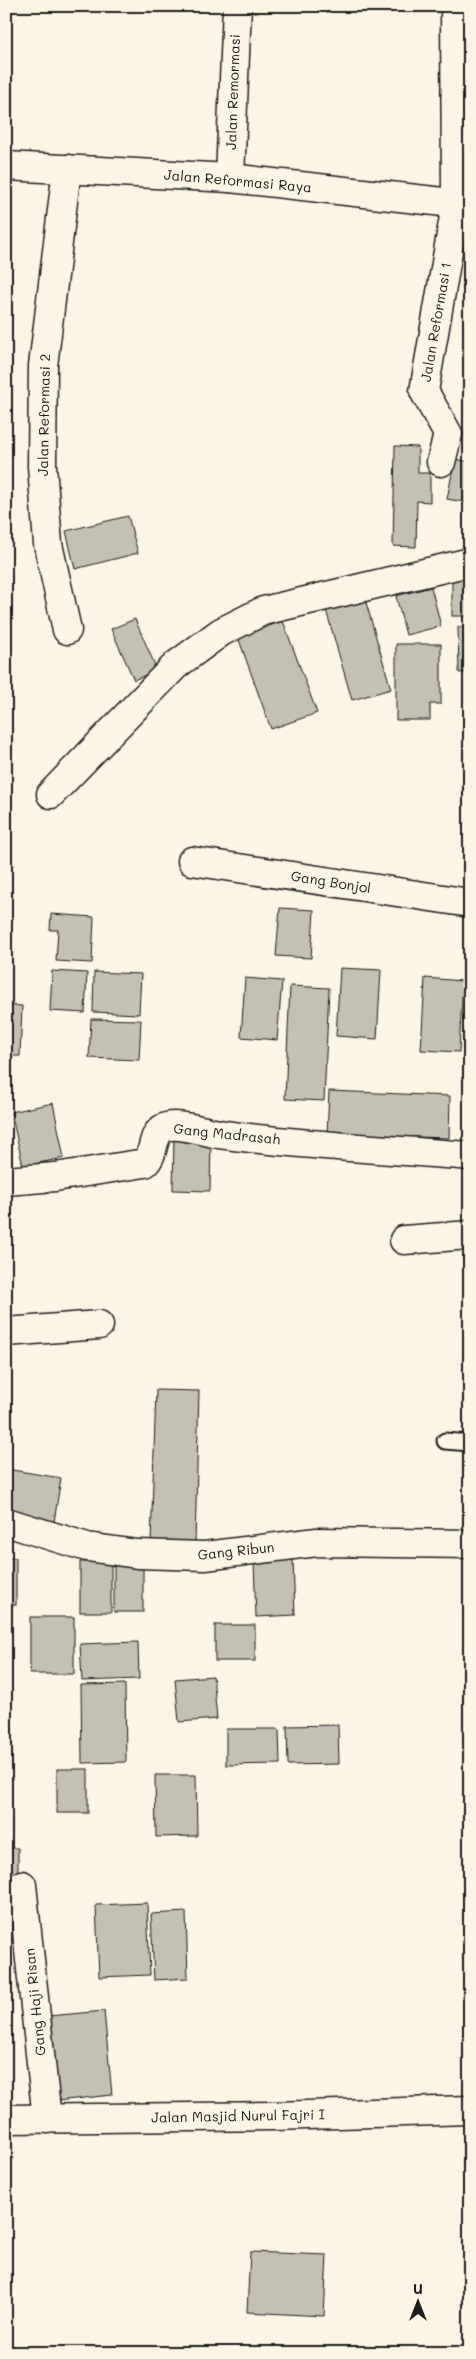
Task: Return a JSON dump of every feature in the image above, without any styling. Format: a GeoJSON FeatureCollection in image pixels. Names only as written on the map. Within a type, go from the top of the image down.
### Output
{"type":"FeatureCollection","features":[{"type":"Feature","properties":{"kind":"street","name":"Jalan Remormasi"},"geometry":{"type":"LineString","coordinates":[[230,178],[237,6]]}},
{"type":"Feature","properties":{"kind":"street","name":"Jalan Reformasi 1"},"geometry":{"type":"LineString","coordinates":[[440,462],[448,434],[424,391],[463,205],[455,6]]}},
{"type":"Feature","properties":{"kind":"street","name":"Jalan Reformasi Raya"},"geometry":{"type":"LineString","coordinates":[[6,166],[230,178],[463,205]]}},
{"type":"Feature","properties":{"kind":"street","name":"Jalan Reformasi 2"},"geometry":{"type":"LineString","coordinates":[[67,169],[43,366],[42,466],[48,544],[67,630]]}},
{"type":"Feature","properties":{"kind":"street"},"geometry":{"type":"LineString","coordinates":[[51,794],[176,665],[221,632],[263,611],[470,562]]}},
{"type":"Feature","properties":{"kind":"street","name":"Gang Bonjol"},"geometry":{"type":"LineString","coordinates":[[192,860],[470,902]]}},
{"type":"Feature","properties":{"kind":"street","name":"Gang Madrasah"},"geometry":{"type":"LineString","coordinates":[[6,1181],[55,1177],[145,1162],[151,1156],[155,1139],[159,1132],[163,1128],[176,1126],[224,1135],[470,1156]]}},
{"type":"Feature","properties":{"kind":"street"},"geometry":{"type":"LineString","coordinates":[[404,1240],[470,1235]]}},
{"type":"Feature","properties":{"kind":"street"},"geometry":{"type":"LineString","coordinates":[[6,1332],[99,1326]]}},
{"type":"Feature","properties":{"kind":"street","name":"Gang Ribun"},"geometry":{"type":"LineString","coordinates":[[6,1522],[87,1546],[137,1554],[205,1556],[317,1542],[470,1544]]}},
{"type":"Feature","properties":{"kind":"street","name":"Gang Haji Risan"},"geometry":{"type":"LineString","coordinates":[[22,1885],[47,2119]]}},
{"type":"Feature","properties":{"kind":"street","name":"Jalan Masjid Nurul Fajri I"},"geometry":{"type":"LineString","coordinates":[[6,2119],[470,2110]]}},
{"type":"Feature","properties":{"kind":"lane"},"geometry":{"type":"LineString","coordinates":[[445,1441],[470,1443]]}},
{"type":"Feature","properties":{"kind":"building"},"geometry":{"type":"Polygon","coordinates":[[[395,446],[418,447],[418,473],[430,473],[430,502],[417,501],[416,547],[393,546],[395,446]]]}},
{"type":"Feature","properties":{"kind":"building"},"geometry":{"type":"Polygon","coordinates":[[[455,459],[470,462],[470,503],[447,499],[455,459]]]}},
{"type":"Feature","properties":{"kind":"building"},"geometry":{"type":"Polygon","coordinates":[[[128,516],[138,553],[75,569],[66,531],[128,516]]]}},
{"type":"Feature","properties":{"kind":"building"},"geometry":{"type":"Polygon","coordinates":[[[452,573],[470,573],[470,616],[452,616],[452,573]]]}},
{"type":"Feature","properties":{"kind":"building"},"geometry":{"type":"Polygon","coordinates":[[[431,587],[441,626],[406,635],[396,596],[431,587]]]}},
{"type":"Feature","properties":{"kind":"building"},"geometry":{"type":"Polygon","coordinates":[[[365,599],[391,689],[352,700],[326,610],[365,599]]]}},
{"type":"Feature","properties":{"kind":"building"},"geometry":{"type":"Polygon","coordinates":[[[135,619],[157,670],[134,680],[111,629],[135,619]]]}},
{"type":"Feature","properties":{"kind":"building"},"geometry":{"type":"Polygon","coordinates":[[[283,621],[317,713],[271,729],[238,637],[283,621]]]}},
{"type":"Feature","properties":{"kind":"building"},"geometry":{"type":"Polygon","coordinates":[[[458,627],[470,627],[470,672],[459,673],[458,627]]]}},
{"type":"Feature","properties":{"kind":"building"},"geometry":{"type":"Polygon","coordinates":[[[396,644],[441,644],[441,704],[430,704],[430,720],[396,720],[396,644]]]}},
{"type":"Feature","properties":{"kind":"building"},"geometry":{"type":"Polygon","coordinates":[[[467,675],[470,675],[470,714],[468,714],[467,675]]]}},
{"type":"Feature","properties":{"kind":"building"},"geometry":{"type":"Polygon","coordinates":[[[280,908],[314,910],[311,958],[276,956],[280,908]]]}},
{"type":"Feature","properties":{"kind":"building"},"geometry":{"type":"Polygon","coordinates":[[[51,914],[94,917],[92,963],[56,961],[58,930],[50,930],[51,914]]]}},
{"type":"Feature","properties":{"kind":"building"},"geometry":{"type":"Polygon","coordinates":[[[340,968],[381,970],[377,1039],[336,1036],[340,968]]]}},
{"type":"Feature","properties":{"kind":"building"},"geometry":{"type":"Polygon","coordinates":[[[52,971],[87,973],[85,1013],[50,1011],[52,971]]]}},
{"type":"Feature","properties":{"kind":"building"},"geometry":{"type":"Polygon","coordinates":[[[94,972],[141,974],[139,1014],[93,1012],[94,972]]]}},
{"type":"Feature","properties":{"kind":"building"},"geometry":{"type":"Polygon","coordinates":[[[245,978],[282,981],[277,1040],[241,1037],[245,978]]]}},
{"type":"Feature","properties":{"kind":"building"},"geometry":{"type":"Polygon","coordinates":[[[425,978],[463,981],[459,1052],[421,1050],[425,978]]]}},
{"type":"Feature","properties":{"kind":"building"},"geometry":{"type":"Polygon","coordinates":[[[290,986],[329,988],[324,1101],[285,1099],[290,986]]]}},
{"type":"Feature","properties":{"kind":"building"},"geometry":{"type":"Polygon","coordinates":[[[6,1005],[22,1006],[20,1056],[6,1056],[6,1005]]]}},
{"type":"Feature","properties":{"kind":"building"},"geometry":{"type":"Polygon","coordinates":[[[91,1019],[141,1020],[139,1060],[89,1058],[91,1019]]]}},
{"type":"Feature","properties":{"kind":"building"},"geometry":{"type":"Polygon","coordinates":[[[329,1091],[450,1096],[449,1138],[327,1134],[329,1091]]]}},
{"type":"Feature","properties":{"kind":"building"},"geometry":{"type":"Polygon","coordinates":[[[53,1103],[64,1158],[23,1166],[11,1112],[53,1103]]]}},
{"type":"Feature","properties":{"kind":"building"},"geometry":{"type":"Polygon","coordinates":[[[174,1138],[211,1139],[210,1191],[173,1190],[174,1138]]]}},
{"type":"Feature","properties":{"kind":"building"},"geometry":{"type":"Polygon","coordinates":[[[156,1390],[199,1391],[195,1544],[151,1543],[156,1390]]]}},
{"type":"Feature","properties":{"kind":"building"},"geometry":{"type":"Polygon","coordinates":[[[6,1469],[61,1478],[54,1522],[6,1514],[6,1469]]]}},
{"type":"Feature","properties":{"kind":"building"},"geometry":{"type":"Polygon","coordinates":[[[6,1558],[16,1558],[16,1605],[6,1605],[6,1558]]]}},
{"type":"Feature","properties":{"kind":"building"},"geometry":{"type":"Polygon","coordinates":[[[114,1558],[143,1558],[143,1612],[114,1612],[114,1558]]]}},
{"type":"Feature","properties":{"kind":"building"},"geometry":{"type":"Polygon","coordinates":[[[293,1560],[295,1615],[256,1617],[254,1562],[293,1560]]]}},
{"type":"Feature","properties":{"kind":"building"},"geometry":{"type":"Polygon","coordinates":[[[80,1562],[111,1562],[111,1612],[80,1612],[80,1562]]]}},
{"type":"Feature","properties":{"kind":"building"},"geometry":{"type":"Polygon","coordinates":[[[30,1617],[74,1617],[74,1674],[30,1674],[30,1617]]]}},
{"type":"Feature","properties":{"kind":"building"},"geometry":{"type":"Polygon","coordinates":[[[215,1625],[255,1625],[255,1661],[215,1661],[215,1625]]]}},
{"type":"Feature","properties":{"kind":"building"},"geometry":{"type":"Polygon","coordinates":[[[138,1642],[139,1679],[82,1681],[80,1644],[138,1642]]]}},
{"type":"Feature","properties":{"kind":"building"},"geometry":{"type":"Polygon","coordinates":[[[213,1676],[217,1719],[179,1722],[175,1679],[213,1676]]]}},
{"type":"Feature","properties":{"kind":"building"},"geometry":{"type":"Polygon","coordinates":[[[125,1684],[126,1762],[82,1763],[81,1685],[125,1684]]]}},
{"type":"Feature","properties":{"kind":"building"},"geometry":{"type":"Polygon","coordinates":[[[338,1725],[339,1764],[288,1765],[287,1726],[338,1725]]]}},
{"type":"Feature","properties":{"kind":"building"},"geometry":{"type":"Polygon","coordinates":[[[226,1729],[279,1729],[280,1764],[226,1765],[226,1729]]]}},
{"type":"Feature","properties":{"kind":"building"},"geometry":{"type":"Polygon","coordinates":[[[57,1769],[88,1769],[88,1813],[57,1813],[57,1769]]]}},
{"type":"Feature","properties":{"kind":"building"},"geometry":{"type":"Polygon","coordinates":[[[155,1775],[196,1775],[197,1836],[156,1837],[155,1775]]]}},
{"type":"Feature","properties":{"kind":"building"},"geometry":{"type":"Polygon","coordinates":[[[6,1848],[18,1848],[18,1893],[6,1892],[6,1848]]]}},
{"type":"Feature","properties":{"kind":"building"},"geometry":{"type":"Polygon","coordinates":[[[18,1897],[21,1929],[6,1930],[6,1899],[18,1897]]]}},
{"type":"Feature","properties":{"kind":"building"},"geometry":{"type":"Polygon","coordinates":[[[147,1903],[150,1975],[99,1977],[96,1905],[147,1903]]]}},
{"type":"Feature","properties":{"kind":"building"},"geometry":{"type":"Polygon","coordinates":[[[186,1912],[188,1978],[154,1980],[151,1914],[186,1912]]]}},
{"type":"Feature","properties":{"kind":"building"},"geometry":{"type":"Polygon","coordinates":[[[104,2011],[112,2095],[56,2101],[48,2016],[104,2011]]]}},
{"type":"Feature","properties":{"kind":"building"},"geometry":{"type":"Polygon","coordinates":[[[250,2252],[327,2255],[324,2316],[247,2312],[250,2252]]]}}]}
